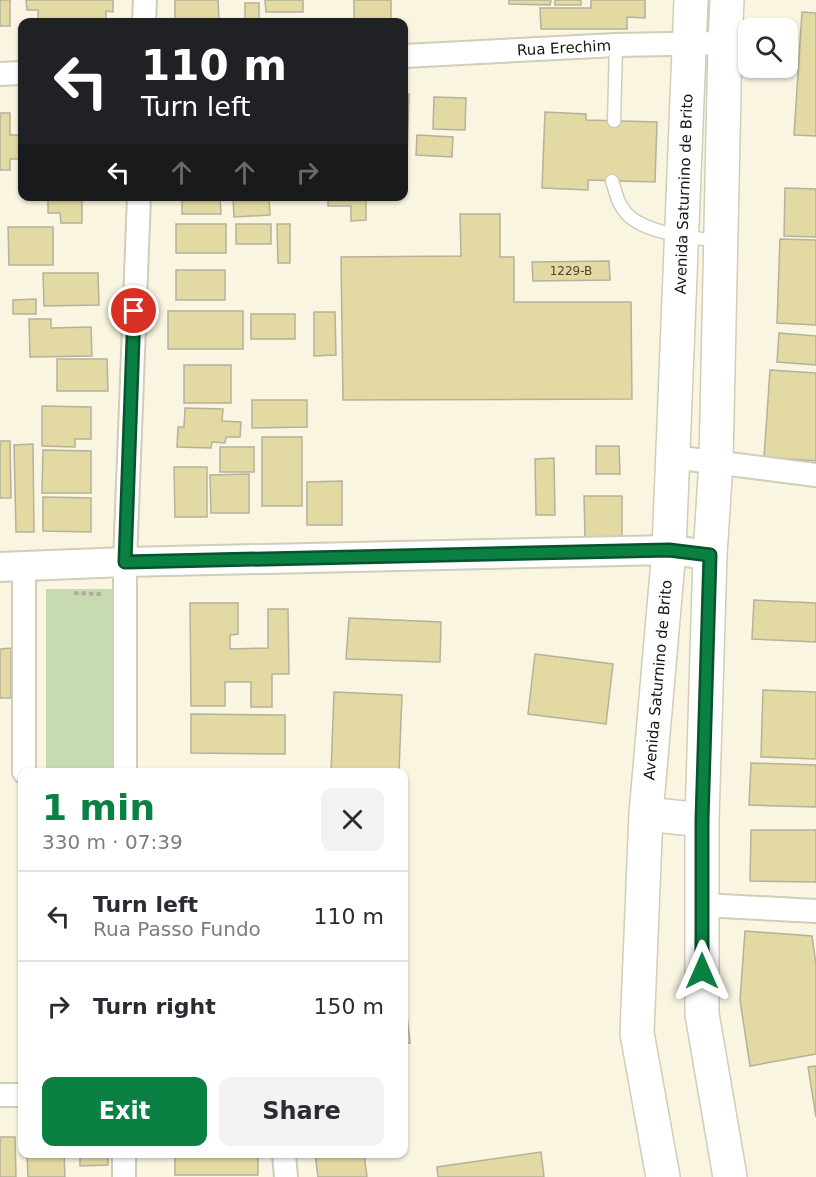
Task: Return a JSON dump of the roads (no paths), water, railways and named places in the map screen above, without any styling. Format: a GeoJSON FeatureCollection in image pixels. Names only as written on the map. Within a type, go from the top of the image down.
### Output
{"type":"FeatureCollection","features":[{"type":"Feature","properties":{"kind":"main road","name":"Avenida Saturnino de Brito"},"geometry":{"type":"LineString","coordinates":[[663,1177],[637,1033],[646,814],[669,550],[691,0]]}},
{"type":"Feature","properties":{"kind":"main road"},"geometry":{"type":"LineString","coordinates":[[728,0],[725,44],[716,462],[710,555],[702,820],[702,1014],[730,1177]]}},
{"type":"Feature","properties":{"kind":"main road"},"geometry":{"type":"LineString","coordinates":[[659,670],[706,675]]}},
{"type":"Feature","properties":{"kind":"main road"},"geometry":{"type":"LineString","coordinates":[[646,814],[702,820]]}},
{"type":"Feature","properties":{"kind":"street"},"geometry":{"type":"LineString","coordinates":[[144,18],[145,0]]}},
{"type":"Feature","properties":{"kind":"street","name":"Rua Erechim"},"geometry":{"type":"LineString","coordinates":[[408,56],[616,45],[725,44]]}},
{"type":"Feature","properties":{"kind":"street"},"geometry":{"type":"LineString","coordinates":[[0,74],[18,73]]}},
{"type":"Feature","properties":{"kind":"street"},"geometry":{"type":"LineString","coordinates":[[125,768],[125,562],[139,201]]}},
{"type":"Feature","properties":{"kind":"street"},"geometry":{"type":"LineString","coordinates":[[673,457],[816,475]]}},
{"type":"Feature","properties":{"kind":"street"},"geometry":{"type":"LineString","coordinates":[[24,768],[12,567],[125,562],[669,550],[710,555]]}},
{"type":"Feature","properties":{"kind":"street"},"geometry":{"type":"LineString","coordinates":[[703,905],[816,911]]}},
{"type":"Feature","properties":{"kind":"street"},"geometry":{"type":"LineString","coordinates":[[0,1095],[18,1095]]}},
{"type":"Feature","properties":{"kind":"street"},"geometry":{"type":"LineString","coordinates":[[124,1158],[124,1177]]}},
{"type":"Feature","properties":{"kind":"street"},"geometry":{"type":"LineString","coordinates":[[285,1158],[286,1177]]}},
{"type":"Feature","properties":{"kind":"lane"},"geometry":{"type":"LineString","coordinates":[[614,121],[616,45]]}},
{"type":"Feature","properties":{"kind":"lane"},"geometry":{"type":"LineString","coordinates":[[612,181],[618,202],[628,216],[646,226],[682,237],[721,241]]}}]}
